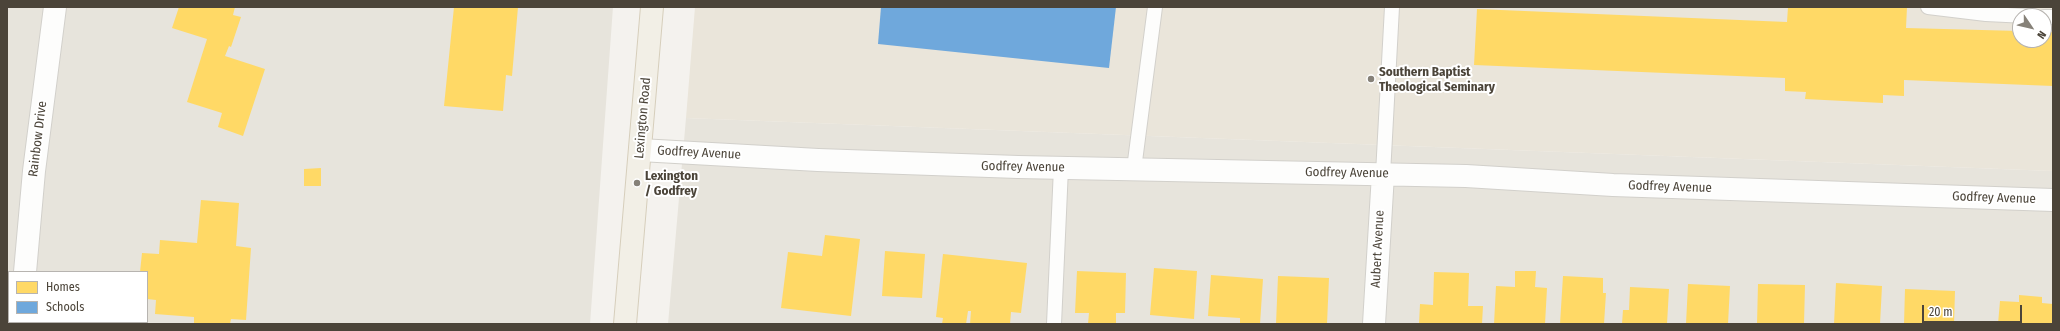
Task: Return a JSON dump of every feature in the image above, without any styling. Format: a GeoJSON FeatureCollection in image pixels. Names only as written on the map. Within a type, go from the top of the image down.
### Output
{"type":"FeatureCollection","features":[{"type":"Feature","properties":{"kind":"main road","name":"Lexington Road"},"geometry":{"type":"LineString","coordinates":[[625,324],[652,7]]}},
{"type":"Feature","properties":{"kind":"street","name":"Rainbow Drive"},"geometry":{"type":"LineString","coordinates":[[25,271],[34,172],[55,7]]}},
{"type":"Feature","properties":{"kind":"street","name":"Godfrey Avenue"},"geometry":{"type":"LineString","coordinates":[[640,150],[818,160],[1061,168],[1466,176],[1613,185],[2053,200]]}},
{"type":"Feature","properties":{"kind":"street","name":"Aubert Avenue"},"geometry":{"type":"LineString","coordinates":[[1374,324],[1383,174]]}},
{"type":"Feature","properties":{"kind":"lane"},"geometry":{"type":"LineString","coordinates":[[1134,169],[1155,7]]}},
{"type":"Feature","properties":{"kind":"lane"},"geometry":{"type":"LineString","coordinates":[[1383,174],[1392,7]]}},
{"type":"Feature","properties":{"kind":"lane"},"geometry":{"type":"LineString","coordinates":[[1928,7],[1986,14],[2012,15]]}},
{"type":"Feature","properties":{"kind":"lane"},"geometry":{"type":"LineString","coordinates":[[1054,324],[1061,168]]}},
{"type":"Feature","properties":{"kind":"shaded area"},"geometry":{"type":"Polygon","coordinates":[[[7,7],[613,7],[590,324],[7,324],[7,7]]]}},
{"type":"Feature","properties":{"kind":"shaded area","name":"Southern Baptist Theological Seminary"},"geometry":{"type":"Polygon","coordinates":[[[695,7],[2053,7],[2053,171],[686,118],[695,7]]]}},
{"type":"Feature","properties":{"kind":"shaded area"},"geometry":{"type":"Polygon","coordinates":[[[686,118],[2053,171],[2053,324],[668,324],[686,118]]]}},
{"type":"Feature","properties":{"kind":"building: Homes"},"geometry":{"type":"Polygon","coordinates":[[[179,7],[235,7],[233,15],[241,17],[231,47],[229,46],[225,56],[265,69],[243,136],[218,127],[222,113],[187,102],[207,39],[172,28],[179,7]]]}},
{"type":"Feature","properties":{"kind":"building: Homes"},"geometry":{"type":"Polygon","coordinates":[[[454,7],[518,7],[512,76],[506,75],[503,111],[444,106],[454,7]]]}},
{"type":"Feature","properties":{"kind":"building: Homes"},"geometry":{"type":"Polygon","coordinates":[[[1788,7],[1907,7],[1906,28],[2012,31],[2012,48],[2052,48],[2053,32],[2053,86],[1904,80],[1904,96],[1883,95],[1883,103],[1805,99],[1806,92],[1785,91],[1785,78],[1474,65],[1477,9],[1787,22],[1788,7]]]}},
{"type":"Feature","properties":{"kind":"building: Homes"},"geometry":{"type":"Polygon","coordinates":[[[321,168],[321,186],[304,186],[304,169],[321,168]]]}},
{"type":"Feature","properties":{"kind":"building: Homes"},"geometry":{"type":"Polygon","coordinates":[[[201,200],[239,203],[236,246],[251,248],[246,320],[231,319],[230,324],[194,324],[194,317],[155,314],[156,300],[148,299],[148,271],[140,271],[142,253],[159,254],[160,240],[197,243],[201,200]]]}},
{"type":"Feature","properties":{"kind":"building: Homes"},"geometry":{"type":"Polygon","coordinates":[[[825,235],[860,239],[851,316],[781,308],[788,252],[822,256],[825,235]]]}},
{"type":"Feature","properties":{"kind":"building: Homes"},"geometry":{"type":"Polygon","coordinates":[[[885,251],[925,254],[922,298],[882,296],[885,251]]]}},
{"type":"Feature","properties":{"kind":"building: Homes"},"geometry":{"type":"Polygon","coordinates":[[[943,254],[1027,263],[1021,313],[1011,312],[1010,324],[970,324],[971,311],[968,311],[966,324],[942,324],[943,318],[936,317],[943,254]]]}},
{"type":"Feature","properties":{"kind":"building: Homes"},"geometry":{"type":"Polygon","coordinates":[[[1154,268],[1197,271],[1194,319],[1150,315],[1154,268]]]}},
{"type":"Feature","properties":{"kind":"building: Homes"},"geometry":{"type":"Polygon","coordinates":[[[1077,271],[1126,273],[1125,313],[1116,313],[1116,324],[1088,324],[1089,313],[1075,313],[1077,271]]]}},
{"type":"Feature","properties":{"kind":"building: Homes"},"geometry":{"type":"Polygon","coordinates":[[[1515,271],[1536,271],[1535,287],[1547,288],[1545,324],[1494,324],[1496,286],[1515,287],[1515,271]]]}},
{"type":"Feature","properties":{"kind":"building: Homes"},"geometry":{"type":"Polygon","coordinates":[[[1434,272],[1469,273],[1468,306],[1483,306],[1482,324],[1419,324],[1420,304],[1433,305],[1434,272]]]}},
{"type":"Feature","properties":{"kind":"building: Homes"},"geometry":{"type":"Polygon","coordinates":[[[1211,275],[1263,279],[1260,324],[1240,324],[1240,318],[1208,316],[1211,275]]]}},
{"type":"Feature","properties":{"kind":"building: Homes"},"geometry":{"type":"Polygon","coordinates":[[[1278,276],[1329,278],[1327,324],[1276,324],[1278,276]]]}},
{"type":"Feature","properties":{"kind":"building: Homes"},"geometry":{"type":"Polygon","coordinates":[[[1563,276],[1603,278],[1603,293],[1606,293],[1604,324],[1560,324],[1563,276]]]}},
{"type":"Feature","properties":{"kind":"building: Homes"},"geometry":{"type":"Polygon","coordinates":[[[1836,283],[1882,286],[1880,324],[1834,324],[1836,283]]]}},
{"type":"Feature","properties":{"kind":"building: Homes"},"geometry":{"type":"Polygon","coordinates":[[[1688,284],[1730,286],[1728,324],[1686,324],[1688,284]]]}},
{"type":"Feature","properties":{"kind":"building: Homes"},"geometry":{"type":"Polygon","coordinates":[[[1758,284],[1805,285],[1804,324],[1757,324],[1758,284]]]}},
{"type":"Feature","properties":{"kind":"building: Homes"},"geometry":{"type":"Polygon","coordinates":[[[1630,287],[1669,289],[1667,324],[1622,324],[1623,310],[1629,310],[1630,287]]]}},
{"type":"Feature","properties":{"kind":"building: Homes"},"geometry":{"type":"Polygon","coordinates":[[[1905,289],[1955,291],[1954,324],[1904,324],[1905,289]]]}},
{"type":"Feature","properties":{"kind":"building: Homes"},"geometry":{"type":"Polygon","coordinates":[[[2019,295],[2042,297],[2042,303],[2053,304],[2053,324],[1998,324],[2000,301],[2019,302],[2019,295]]]}},
{"type":"Feature","properties":{"kind":"building: Schools"},"geometry":{"type":"Polygon","coordinates":[[[881,7],[1116,7],[1109,68],[878,44],[881,7]]]}},
{"type":"Feature","properties":{"kind":"place","name":"Southern Baptist Theological Seminary"},"geometry":{"type":"Point","coordinates":[1371,79]}},
{"type":"Feature","properties":{"kind":"place","name":"Lexington / Godfrey"},"geometry":{"type":"Point","coordinates":[637,183]}}]}
